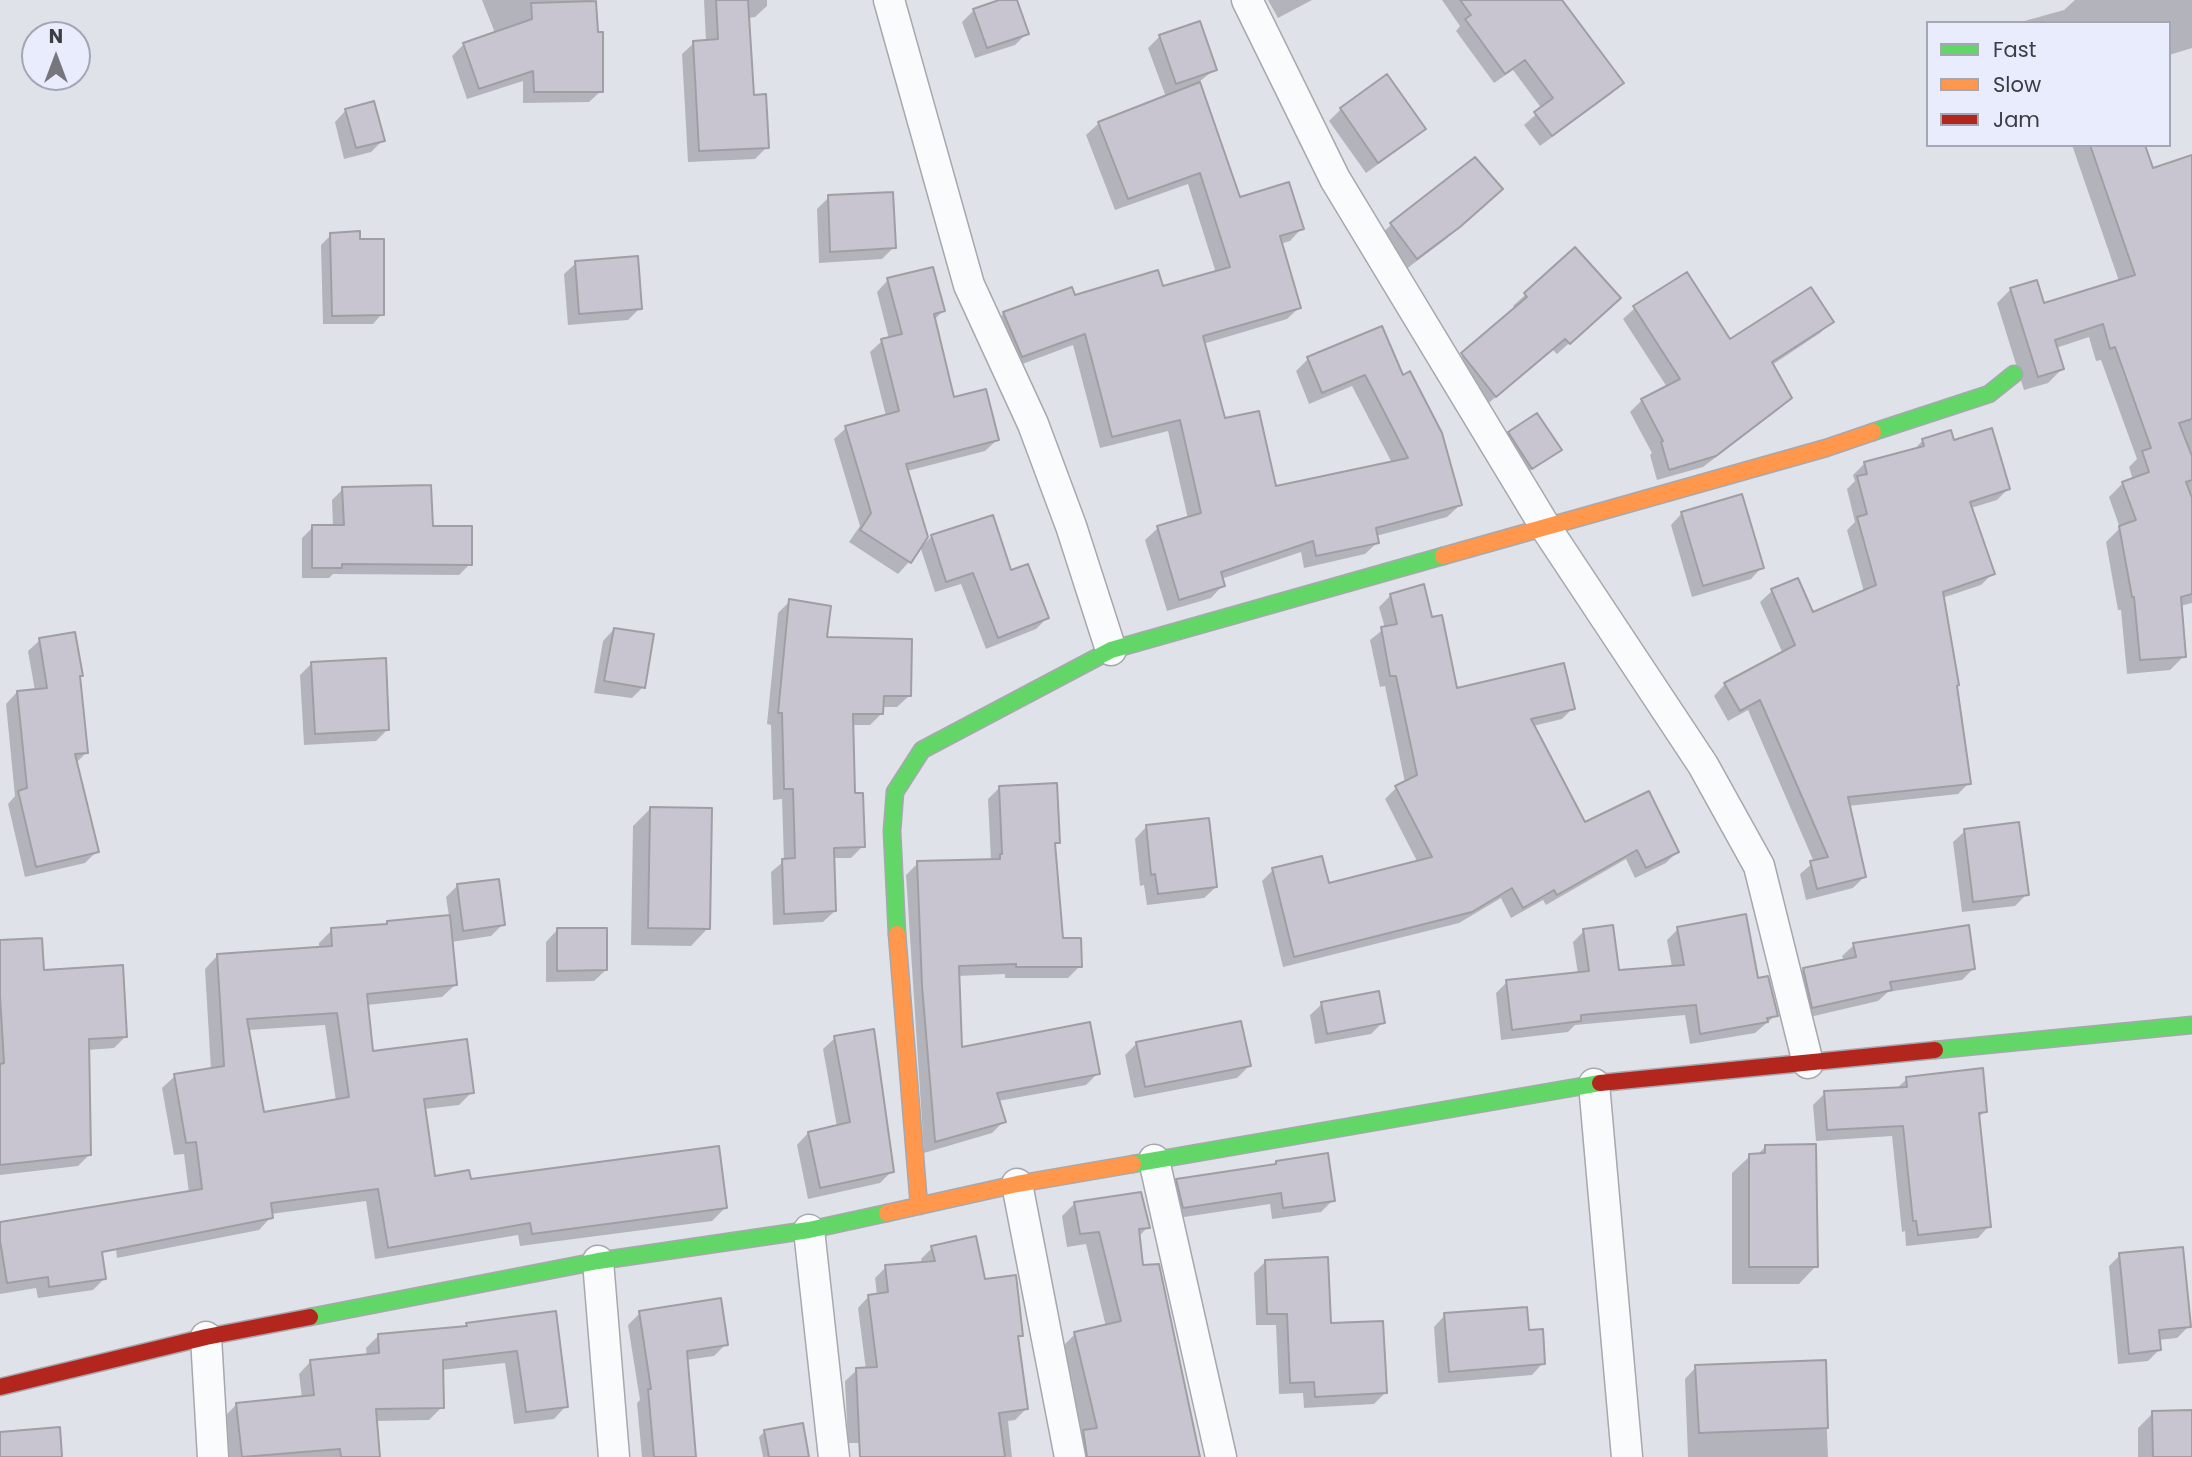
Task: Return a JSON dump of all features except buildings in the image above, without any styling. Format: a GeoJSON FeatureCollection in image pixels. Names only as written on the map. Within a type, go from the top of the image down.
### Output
{"type":"FeatureCollection","features":[{"type":"Feature","properties":{"kind":"street"},"geometry":{"type":"LineString","coordinates":[[889,0],[969,285],[1033,424],[1071,526],[1111,650]]}},
{"type":"Feature","properties":{"kind":"street"},"geometry":{"type":"LineString","coordinates":[[1247,0],[1335,179],[1546,528],[1703,765],[1759,866],[1808,1063]]}},
{"type":"Feature","properties":{"kind":"street"},"geometry":{"type":"LineString","coordinates":[[919,1206],[900,986],[892,831],[895,792],[922,750],[1111,650],[1826,448],[1989,394],[2014,374]]}},
{"type":"Feature","properties":{"kind":"street"},"geometry":{"type":"LineString","coordinates":[[0,1387],[206,1337],[598,1261],[809,1230],[1017,1184],[1594,1084],[2192,1025]]}},
{"type":"Feature","properties":{"kind":"street"},"geometry":{"type":"LineString","coordinates":[[1594,1084],[1627,1457]]}},
{"type":"Feature","properties":{"kind":"street"},"geometry":{"type":"LineString","coordinates":[[1154,1160],[1222,1457]]}},
{"type":"Feature","properties":{"kind":"street"},"geometry":{"type":"LineString","coordinates":[[1017,1184],[1070,1457]]}},
{"type":"Feature","properties":{"kind":"street"},"geometry":{"type":"LineString","coordinates":[[809,1230],[834,1457]]}},
{"type":"Feature","properties":{"kind":"street"},"geometry":{"type":"LineString","coordinates":[[598,1261],[614,1457]]}},
{"type":"Feature","properties":{"kind":"street"},"geometry":{"type":"LineString","coordinates":[[206,1337],[214,1457]]}},
{"type":"Feature","properties":{"kind":"traffic: fast"},"geometry":{"type":"LineString","coordinates":[[1873,432],[1989,394],[2014,374]]}},
{"type":"Feature","properties":{"kind":"traffic: fast"},"geometry":{"type":"LineString","coordinates":[[897,934],[892,831],[895,792],[922,750],[1111,650],[1443,556]]}},
{"type":"Feature","properties":{"kind":"traffic: fast"},"geometry":{"type":"LineString","coordinates":[[1935,1050],[2192,1025]]}},
{"type":"Feature","properties":{"kind":"traffic: fast"},"geometry":{"type":"LineString","coordinates":[[1133,1164],[1600,1083]]}},
{"type":"Feature","properties":{"kind":"traffic: fast"},"geometry":{"type":"LineString","coordinates":[[310,1317],[598,1261],[809,1230],[887,1213]]}},
{"type":"Feature","properties":{"kind":"traffic: slow"},"geometry":{"type":"LineString","coordinates":[[1443,556],[1826,448],[1873,432]]}},
{"type":"Feature","properties":{"kind":"traffic: slow"},"geometry":{"type":"LineString","coordinates":[[897,934],[919,1206]]}},
{"type":"Feature","properties":{"kind":"traffic: slow"},"geometry":{"type":"LineString","coordinates":[[887,1213],[1017,1184],[1133,1164]]}},
{"type":"Feature","properties":{"kind":"traffic: jam"},"geometry":{"type":"LineString","coordinates":[[1600,1083],[1935,1050]]}},
{"type":"Feature","properties":{"kind":"traffic: jam"},"geometry":{"type":"LineString","coordinates":[[0,1387],[206,1337],[310,1317]]}}]}
